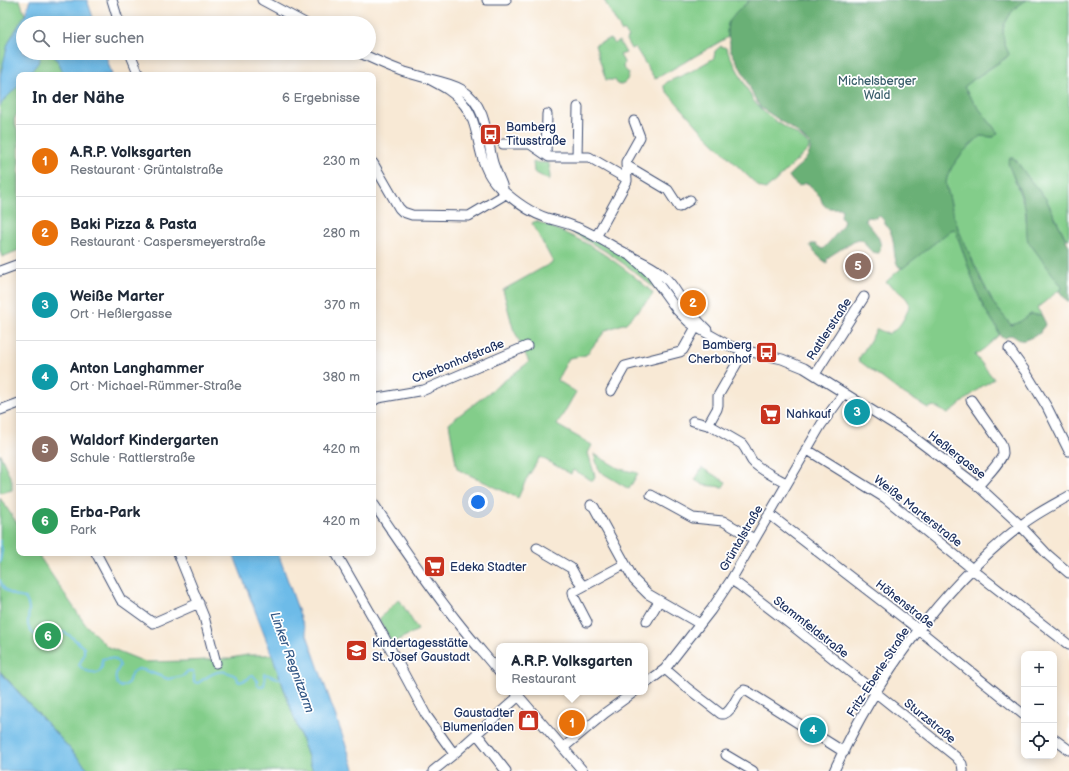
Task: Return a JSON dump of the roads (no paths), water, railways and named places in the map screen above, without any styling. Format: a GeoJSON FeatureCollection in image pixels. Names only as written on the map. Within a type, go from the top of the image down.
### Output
{"type":"FeatureCollection","features":[{"type":"Feature","properties":{"kind":"street"},"geometry":{"type":"LineString","coordinates":[[112,0],[117,16]]}},
{"type":"Feature","properties":{"kind":"street"},"geometry":{"type":"LineString","coordinates":[[262,0],[292,16]]}},
{"type":"Feature","properties":{"kind":"street"},"geometry":{"type":"LineString","coordinates":[[487,0],[506,0]]}},
{"type":"Feature","properties":{"kind":"street"},"geometry":{"type":"LineString","coordinates":[[133,60],[138,72]]}},
{"type":"Feature","properties":{"kind":"street"},"geometry":{"type":"LineString","coordinates":[[376,60],[394,68],[427,78],[451,91],[466,107],[473,119],[485,167],[497,184],[506,193],[526,209],[574,226],[659,272],[713,337]]}},
{"type":"Feature","properties":{"kind":"street"},"geometry":{"type":"LineString","coordinates":[[577,157],[578,107]]}},
{"type":"Feature","properties":{"kind":"street"},"geometry":{"type":"LineString","coordinates":[[546,155],[547,114]]}},
{"type":"Feature","properties":{"kind":"street"},"geometry":{"type":"LineString","coordinates":[[596,237],[627,181],[626,162],[640,137],[634,121]]}},
{"type":"Feature","properties":{"kind":"street"},"geometry":{"type":"LineString","coordinates":[[504,144],[530,144],[549,157],[589,157],[627,179]]}},
{"type":"Feature","properties":{"kind":"street"},"geometry":{"type":"LineString","coordinates":[[626,165],[668,190],[679,207],[690,200]]}},
{"type":"Feature","properties":{"kind":"street"},"geometry":{"type":"LineString","coordinates":[[376,168],[399,208],[403,212],[412,215],[469,216],[506,193]]}},
{"type":"Feature","properties":{"kind":"street","name":"Heßlergasse"},"geometry":{"type":"LineString","coordinates":[[632,257],[652,274],[667,298],[682,317],[696,328],[730,346],[790,361],[815,374],[908,433],[978,486],[1069,573]]}},
{"type":"Feature","properties":{"kind":"street"},"geometry":{"type":"LineString","coordinates":[[0,271],[16,265]]}},
{"type":"Feature","properties":{"kind":"street","name":"Rattlerstraße"},"geometry":{"type":"LineString","coordinates":[[815,374],[864,297]]}},
{"type":"Feature","properties":{"kind":"street"},"geometry":{"type":"LineString","coordinates":[[611,392],[625,366],[680,352],[683,350],[696,328]]}},
{"type":"Feature","properties":{"kind":"street","name":"Cherbonhofstraße"},"geometry":{"type":"LineString","coordinates":[[376,399],[424,390],[527,346]]}},
{"type":"Feature","properties":{"kind":"street"},"geometry":{"type":"LineString","coordinates":[[1009,349],[1047,407],[1069,451]]}},
{"type":"Feature","properties":{"kind":"street"},"geometry":{"type":"LineString","coordinates":[[708,425],[717,409],[718,396],[743,350]]}},
{"type":"Feature","properties":{"kind":"street","name":"Grüntalstraße"},"geometry":{"type":"LineString","coordinates":[[648,682],[665,669],[700,624],[731,580],[806,449],[844,392]]}},
{"type":"Feature","properties":{"kind":"street"},"geometry":{"type":"LineString","coordinates":[[971,400],[1001,443],[1003,449],[1001,460],[978,486]]}},
{"type":"Feature","properties":{"kind":"street"},"geometry":{"type":"LineString","coordinates":[[0,410],[16,404]]}},
{"type":"Feature","properties":{"kind":"street"},"geometry":{"type":"LineString","coordinates":[[694,421],[708,425],[742,444],[751,460],[757,466],[786,483]]}},
{"type":"Feature","properties":{"kind":"street","name":"Weiße Marterstraße"},"geometry":{"type":"LineString","coordinates":[[806,449],[885,498],[1069,645]]}},
{"type":"Feature","properties":{"kind":"street"},"geometry":{"type":"LineString","coordinates":[[651,495],[693,518],[723,521],[754,539]]}},
{"type":"Feature","properties":{"kind":"street","name":"Fritz-Eberle-Straße"},"geometry":{"type":"LineString","coordinates":[[834,771],[891,669],[931,614],[996,547],[1035,516],[1069,496]]}},
{"type":"Feature","properties":{"kind":"street"},"geometry":{"type":"LineString","coordinates":[[591,505],[594,507],[634,580],[648,594],[658,601],[700,624]]}},
{"type":"Feature","properties":{"kind":"street"},"geometry":{"type":"LineString","coordinates":[[376,507],[412,561],[456,621],[496,668]]}},
{"type":"Feature","properties":{"kind":"street","name":"Höhenstraße"},"geometry":{"type":"LineString","coordinates":[[769,514],[919,630],[1021,714]]}},
{"type":"Feature","properties":{"kind":"street"},"geometry":{"type":"LineString","coordinates":[[537,548],[571,568],[583,586]]}},
{"type":"Feature","properties":{"kind":"street"},"geometry":{"type":"LineString","coordinates":[[98,556],[121,600],[153,623],[199,604]]}},
{"type":"Feature","properties":{"kind":"street"},"geometry":{"type":"LineString","coordinates":[[179,556],[204,617],[216,664]]}},
{"type":"Feature","properties":{"kind":"street"},"geometry":{"type":"LineString","coordinates":[[338,556],[426,714],[454,754]]}},
{"type":"Feature","properties":{"kind":"street"},"geometry":{"type":"LineString","coordinates":[[587,622],[573,592],[625,564]]}},
{"type":"Feature","properties":{"kind":"street","name":"Stammfeldstraße"},"geometry":{"type":"LineString","coordinates":[[731,580],[795,628],[876,694]]}},
{"type":"Feature","properties":{"kind":"street"},"geometry":{"type":"LineString","coordinates":[[647,621],[658,601]]}},
{"type":"Feature","properties":{"kind":"street"},"geometry":{"type":"LineString","coordinates":[[665,669],[721,714],[728,712],[741,692],[744,690],[844,752]]}},
{"type":"Feature","properties":{"kind":"street","name":"Sturzstraße"},"geometry":{"type":"LineString","coordinates":[[876,694],[956,757],[962,764],[963,771]]}},
{"type":"Feature","properties":{"kind":"street"},"geometry":{"type":"LineString","coordinates":[[433,771],[477,734],[517,695]]}},
{"type":"Feature","properties":{"kind":"street"},"geometry":{"type":"LineString","coordinates":[[519,695],[583,771]]}},
{"type":"Feature","properties":{"kind":"street"},"geometry":{"type":"LineString","coordinates":[[563,748],[630,695]]}},
{"type":"Feature","properties":{"kind":"street"},"geometry":{"type":"LineString","coordinates":[[477,734],[506,771]]}},
{"type":"Feature","properties":{"kind":"street"},"geometry":{"type":"LineString","coordinates":[[1057,741],[1069,750]]}},
{"type":"Feature","properties":{"kind":"street"},"geometry":{"type":"LineString","coordinates":[[726,754],[753,771]]}},
{"type":"Feature","properties":{"kind":"water"},"geometry":{"type":"Polygon","coordinates":[[[30,0],[87,0],[93,16],[24,16],[30,0]]]}},
{"type":"Feature","properties":{"kind":"water"},"geometry":{"type":"Polygon","coordinates":[[[16,30],[16,60],[39,60],[30,72],[16,72],[16,88],[0,106],[0,76],[8,44],[16,30]]]}},
{"type":"Feature","properties":{"kind":"water"},"geometry":{"type":"Polygon","coordinates":[[[57,60],[107,60],[111,72],[63,72],[57,60]]]}},
{"type":"Feature","properties":{"kind":"water","name":"Linker Regnitzarm"},"geometry":{"type":"Polygon","coordinates":[[[234,556],[279,556],[355,771],[313,771],[272,655],[234,556]]]}},
{"type":"Feature","properties":{"kind":"water"},"geometry":{"type":"Polygon","coordinates":[[[0,672],[90,771],[0,771],[0,672]]]}},
{"type":"Feature","properties":{"kind":"waterway"},"geometry":{"type":"LineString","coordinates":[[0,541],[2,550],[0,562]]}},
{"type":"Feature","properties":{"kind":"waterway"},"geometry":{"type":"LineString","coordinates":[[0,580],[3,588],[9,593],[25,598],[29,609],[28,624],[32,633],[38,637],[53,632],[64,632],[68,634],[84,648],[84,655],[79,665],[87,671],[98,673],[102,667],[102,659],[115,659],[120,666],[116,674],[116,680],[118,685],[121,687],[127,684],[132,673],[138,669],[168,679],[183,676],[188,671],[193,671],[194,682],[198,683],[212,674],[221,671],[237,677],[238,681],[240,682],[253,675],[260,687],[265,684],[264,674],[284,679]]}},
{"type":"Feature","properties":{"kind":"place","name":"Bamberg Titusstraße"},"geometry":{"type":"Point","coordinates":[491,134]}},
{"type":"Feature","properties":{"kind":"place","name":"Waldorf Kindergarten"},"geometry":{"type":"Point","coordinates":[858,266]}},
{"type":"Feature","properties":{"kind":"place","name":"Baki Pizza & Pasta"},"geometry":{"type":"Point","coordinates":[693,303]}},
{"type":"Feature","properties":{"kind":"place","name":"Bamberg Cherbonhof"},"geometry":{"type":"Point","coordinates":[767,352]}},
{"type":"Feature","properties":{"kind":"place","name":"Weiße Marter"},"geometry":{"type":"Point","coordinates":[857,412]}},
{"type":"Feature","properties":{"kind":"place","name":"Nahkauf"},"geometry":{"type":"Point","coordinates":[770,414]}},
{"type":"Feature","properties":{"kind":"place","name":"Edeka Stadter"},"geometry":{"type":"Point","coordinates":[435,567]}},
{"type":"Feature","properties":{"kind":"place","name":"Erba-Park"},"geometry":{"type":"Point","coordinates":[48,636]}},
{"type":"Feature","properties":{"kind":"place","name":"Kindertagesstätte St. Josef Gaustadt"},"geometry":{"type":"Point","coordinates":[356,650]}},
{"type":"Feature","properties":{"kind":"place","name":"Gaustadter Blumenladen"},"geometry":{"type":"Point","coordinates":[529,720]}},
{"type":"Feature","properties":{"kind":"place","name":"A.R.P. Volksgarten"},"geometry":{"type":"Point","coordinates":[572,723]}},
{"type":"Feature","properties":{"kind":"place","name":"Anton Langhammer"},"geometry":{"type":"Point","coordinates":[813,730]}},
{"type":"Feature","properties":{"kind":"park label","name":"Michelsberger Wald"},"geometry":{"type":"Point","coordinates":[877,88]}}]}
